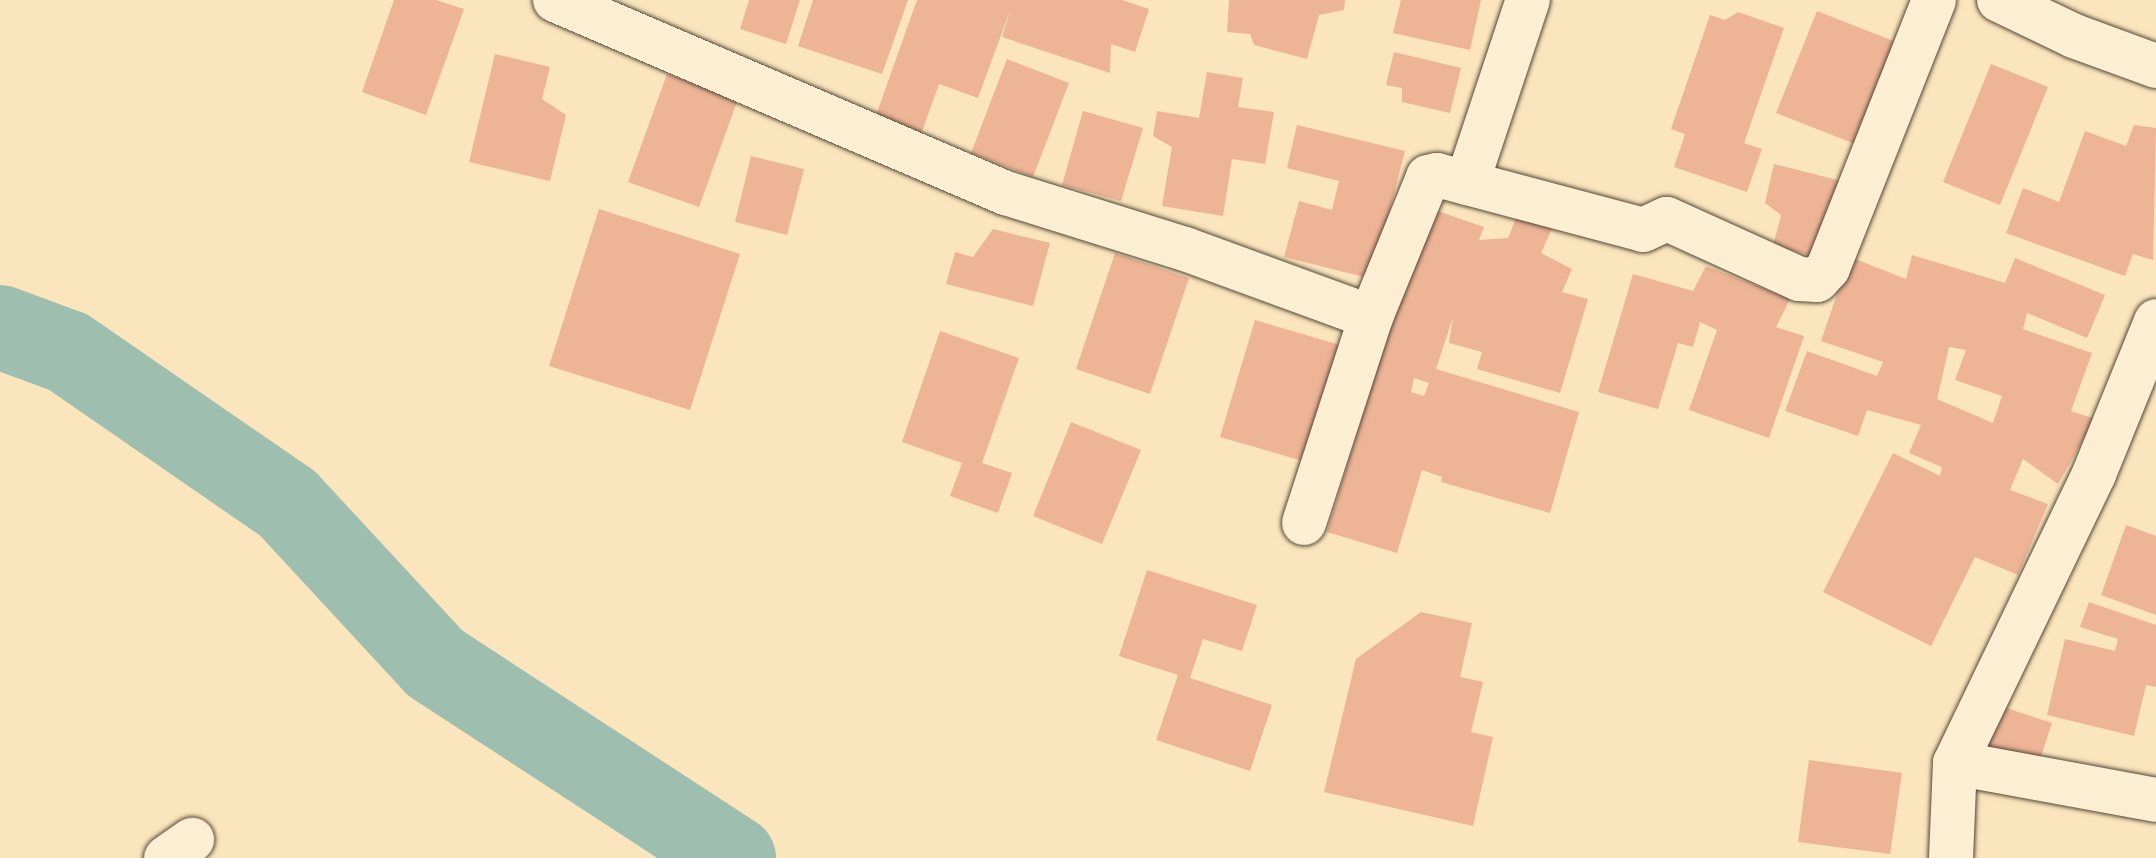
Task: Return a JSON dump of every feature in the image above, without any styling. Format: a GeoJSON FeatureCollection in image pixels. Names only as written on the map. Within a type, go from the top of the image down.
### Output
{"type":"FeatureCollection","features":[{"type":"Feature","properties":{"kind":"street"},"geometry":{"type":"LineString","coordinates":[[555,0],[1006,193],[1185,249],[1371,317]]}},
{"type":"Feature","properties":{"kind":"street"},"geometry":{"type":"LineString","coordinates":[[1467,183],[1528,0]]}},
{"type":"Feature","properties":{"kind":"street"},"geometry":{"type":"LineString","coordinates":[[1304,523],[1371,317],[1424,182],[1437,175],[1643,230],[1667,219],[1799,279],[1817,280],[1828,268],[1934,0]]}},
{"type":"Feature","properties":{"kind":"street"},"geometry":{"type":"LineString","coordinates":[[1999,0],[2074,36],[2156,66]]}},
{"type":"Feature","properties":{"kind":"street"},"geometry":{"type":"LineString","coordinates":[[1951,858],[1955,763],[2094,474],[2156,321]]}},
{"type":"Feature","properties":{"kind":"street"},"geometry":{"type":"LineString","coordinates":[[1955,763],[2156,800]]}},
{"type":"Feature","properties":{"kind":"building"},"geometry":{"type":"Polygon","coordinates":[[[394,0],[436,0],[464,9],[426,115],[362,92],[394,0]]]}},
{"type":"Feature","properties":{"kind":"building"},"geometry":{"type":"Polygon","coordinates":[[[749,0],[800,0],[786,44],[740,29],[749,0]]]}},
{"type":"Feature","properties":{"kind":"building"},"geometry":{"type":"Polygon","coordinates":[[[813,0],[908,0],[882,74],[798,46],[813,0]]]}},
{"type":"Feature","properties":{"kind":"building"},"geometry":{"type":"Polygon","coordinates":[[[917,0],[1122,0],[1149,9],[1135,52],[1111,44],[1110,73],[1002,37],[1011,8],[978,98],[939,84],[919,140],[873,124],[917,0]]]}},
{"type":"Feature","properties":{"kind":"building"},"geometry":{"type":"Polygon","coordinates":[[[1229,0],[1345,0],[1344,10],[1319,15],[1307,59],[1254,45],[1250,34],[1227,32],[1229,0]]]}},
{"type":"Feature","properties":{"kind":"building"},"geometry":{"type":"Polygon","coordinates":[[[1401,0],[1481,0],[1470,50],[1393,33],[1401,0]]]}},
{"type":"Feature","properties":{"kind":"building"},"geometry":{"type":"Polygon","coordinates":[[[1817,11],[1896,42],[1855,144],[1776,113],[1817,11]]]}},
{"type":"Feature","properties":{"kind":"building"},"geometry":{"type":"Polygon","coordinates":[[[1738,12],[1784,28],[1744,143],[1762,149],[1747,192],[1674,167],[1685,134],[1671,129],[1710,15],[1725,20],[1738,12]]]}},
{"type":"Feature","properties":{"kind":"building"},"geometry":{"type":"Polygon","coordinates":[[[1394,52],[1461,68],[1450,113],[1402,102],[1402,88],[1386,85],[1394,52]]]}},
{"type":"Feature","properties":{"kind":"building"},"geometry":{"type":"Polygon","coordinates":[[[495,54],[550,67],[542,99],[566,115],[550,181],[469,162],[495,54]]]}},
{"type":"Feature","properties":{"kind":"building"},"geometry":{"type":"Polygon","coordinates":[[[1007,59],[1069,83],[1033,177],[971,153],[1007,59]]]}},
{"type":"Feature","properties":{"kind":"building"},"geometry":{"type":"Polygon","coordinates":[[[1991,64],[2048,87],[2000,205],[1943,182],[1991,64]]]}},
{"type":"Feature","properties":{"kind":"building"},"geometry":{"type":"Polygon","coordinates":[[[1207,72],[1243,78],[1238,107],[1274,112],[1265,164],[1232,159],[1223,216],[1162,206],[1172,147],[1153,136],[1157,111],[1199,118],[1207,72]]]}},
{"type":"Feature","properties":{"kind":"building"},"geometry":{"type":"Polygon","coordinates":[[[667,74],[738,99],[699,207],[628,182],[667,74]]]}},
{"type":"Feature","properties":{"kind":"building"},"geometry":{"type":"Polygon","coordinates":[[[1083,111],[1143,128],[1121,201],[1062,185],[1083,111]]]}},
{"type":"Feature","properties":{"kind":"building"},"geometry":{"type":"Polygon","coordinates":[[[1297,125],[1405,151],[1372,279],[1284,257],[1299,201],[1332,210],[1339,181],[1287,168],[1297,125]]]}},
{"type":"Feature","properties":{"kind":"building"},"geometry":{"type":"Polygon","coordinates":[[[2134,125],[2156,128],[2153,260],[2133,254],[2125,276],[2006,233],[2023,188],[2059,202],[2085,131],[2126,146],[2134,125]]]}},
{"type":"Feature","properties":{"kind":"building"},"geometry":{"type":"Polygon","coordinates":[[[751,156],[804,169],[787,235],[735,222],[751,156]]]}},
{"type":"Feature","properties":{"kind":"building"},"geometry":{"type":"Polygon","coordinates":[[[1774,164],[1849,183],[1830,260],[1773,246],[1781,215],[1765,203],[1774,164]]]}},
{"type":"Feature","properties":{"kind":"building"},"geometry":{"type":"Polygon","coordinates":[[[1426,207],[1484,227],[1479,240],[1508,238],[1518,213],[1554,224],[1541,253],[1572,269],[1562,292],[1588,299],[1560,393],[1477,369],[1482,352],[1449,343],[1453,317],[1436,369],[1579,412],[1550,513],[1441,482],[1442,477],[1422,470],[1397,553],[1327,532],[1426,207]],[[1414,378],[1411,392],[1424,396],[1429,383],[1414,378]]]}},
{"type":"Feature","properties":{"kind":"building"},"geometry":{"type":"Polygon","coordinates":[[[599,209],[740,254],[690,410],[549,366],[599,209]]]}},
{"type":"Feature","properties":{"kind":"building"},"geometry":{"type":"Polygon","coordinates":[[[993,229],[1050,243],[1033,306],[946,284],[955,252],[973,257],[993,229]]]}},
{"type":"Feature","properties":{"kind":"building"},"geometry":{"type":"Polygon","coordinates":[[[1115,253],[1189,278],[1150,394],[1076,369],[1115,253]]]}},
{"type":"Feature","properties":{"kind":"building"},"geometry":{"type":"Polygon","coordinates":[[[1912,255],[2005,283],[2015,258],[2105,295],[2087,338],[2027,313],[2023,329],[2092,353],[2071,411],[2095,419],[2058,484],[2023,459],[2010,490],[2048,504],[2018,575],[1975,557],[1931,646],[1823,592],[1893,453],[1940,476],[1942,467],[1909,453],[1921,425],[1867,410],[1858,436],[1785,411],[1807,351],[1877,376],[1883,362],[1821,341],[1847,265],[1855,259],[1906,279],[1912,255]],[[1949,347],[1937,399],[1993,423],[2002,396],[1955,380],[1966,350],[1949,347]]]}},
{"type":"Feature","properties":{"kind":"building"},"geometry":{"type":"Polygon","coordinates":[[[1706,266],[1790,299],[1776,327],[1804,336],[1769,438],[1689,410],[1717,330],[1700,322],[1693,347],[1678,343],[1658,409],[1598,392],[1633,274],[1693,291],[1706,266]]]}},
{"type":"Feature","properties":{"kind":"building"},"geometry":{"type":"Polygon","coordinates":[[[1255,320],[1340,345],[1306,462],[1220,437],[1255,320]]]}},
{"type":"Feature","properties":{"kind":"building"},"geometry":{"type":"Polygon","coordinates":[[[940,331],[1019,358],[982,463],[1012,473],[998,513],[950,496],[962,463],[902,442],[940,331]]]}},
{"type":"Feature","properties":{"kind":"building"},"geometry":{"type":"Polygon","coordinates":[[[1071,422],[1141,450],[1102,544],[1033,516],[1071,422]]]}},
{"type":"Feature","properties":{"kind":"building"},"geometry":{"type":"Polygon","coordinates":[[[2126,525],[2156,536],[2156,615],[2101,595],[2126,525]]]}},
{"type":"Feature","properties":{"kind":"building"},"geometry":{"type":"Polygon","coordinates":[[[1147,570],[1257,605],[1242,651],[1203,639],[1190,678],[1272,705],[1250,771],[1156,740],[1178,675],[1119,656],[1147,570]]]}},
{"type":"Feature","properties":{"kind":"building"},"geometry":{"type":"Polygon","coordinates":[[[2089,602],[2156,625],[2156,687],[2146,685],[2134,736],[2047,715],[2065,639],[2115,651],[2118,639],[2080,627],[2089,602]]]}},
{"type":"Feature","properties":{"kind":"building"},"geometry":{"type":"Polygon","coordinates":[[[1421,612],[1472,623],[1460,677],[1483,682],[1471,732],[1493,737],[1473,826],[1324,792],[1356,659],[1421,612]]]}},
{"type":"Feature","properties":{"kind":"building"},"geometry":{"type":"Polygon","coordinates":[[[1997,705],[2052,723],[2037,768],[1982,751],[1997,705]]]}},
{"type":"Feature","properties":{"kind":"building"},"geometry":{"type":"Polygon","coordinates":[[[1809,760],[1902,773],[1890,854],[1798,842],[1809,760]]]}},
{"type":"Feature","properties":{"kind":"waterway"},"geometry":{"type":"LineString","coordinates":[[0,327],[68,352],[288,504],[435,663],[734,858]]}}]}
